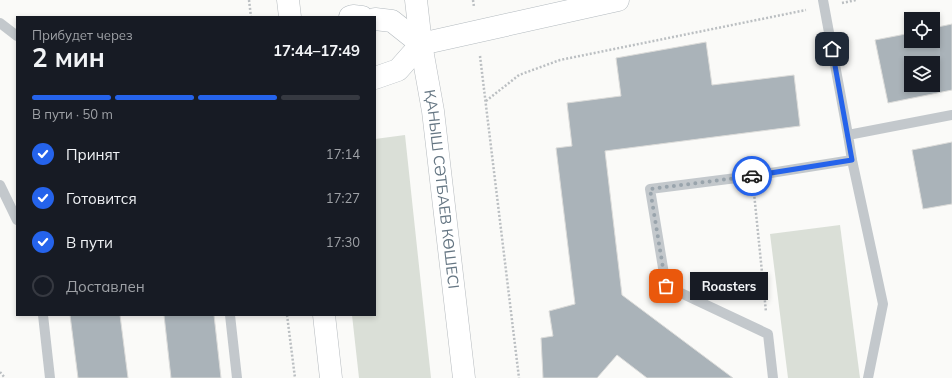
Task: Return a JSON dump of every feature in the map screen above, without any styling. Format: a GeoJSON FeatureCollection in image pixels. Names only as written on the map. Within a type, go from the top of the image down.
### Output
{"type":"FeatureCollection","features":[{"type":"Feature","properties":{"kind":"main road"},"geometry":{"type":"LineString","coordinates":[[288,0],[290,16]]}},
{"type":"Feature","properties":{"kind":"main road","name":"ҚАНЫШ СӘТБАЕВ КӨШЕСІ"},"geometry":{"type":"LineString","coordinates":[[416,0],[421,44],[433,111],[464,378]]}},
{"type":"Feature","properties":{"kind":"main road"},"geometry":{"type":"LineString","coordinates":[[376,78],[398,70],[421,44],[618,0]]}},
{"type":"Feature","properties":{"kind":"main road"},"geometry":{"type":"LineString","coordinates":[[376,19],[392,21],[421,44]]}},
{"type":"Feature","properties":{"kind":"main road"},"geometry":{"type":"LineString","coordinates":[[324,316],[332,378]]}},
{"type":"Feature","properties":{"kind":"lane"},"geometry":{"type":"LineString","coordinates":[[823,3],[852,160],[883,304],[868,378]]}},
{"type":"Feature","properties":{"kind":"lane"},"geometry":{"type":"LineString","coordinates":[[0,23],[16,35]]}},
{"type":"Feature","properties":{"kind":"lane"},"geometry":{"type":"LineString","coordinates":[[848,135],[952,115]]}},
{"type":"Feature","properties":{"kind":"lane"},"geometry":{"type":"LineString","coordinates":[[773,378],[768,334],[666,286],[650,189],[752,176],[852,160]]}},
{"type":"Feature","properties":{"kind":"lane"},"geometry":{"type":"LineString","coordinates":[[0,185],[16,218]]}},
{"type":"Feature","properties":{"kind":"lane"},"geometry":{"type":"LineString","coordinates":[[43,316],[50,378]]}},
{"type":"Feature","properties":{"kind":"lane"},"geometry":{"type":"LineString","coordinates":[[230,316],[237,378]]}},
{"type":"Feature","properties":{"kind":"path"},"geometry":{"type":"LineString","coordinates":[[249,0],[251,16]]}},
{"type":"Feature","properties":{"kind":"path"},"geometry":{"type":"LineString","coordinates":[[473,0],[519,378]]}},
{"type":"Feature","properties":{"kind":"path"},"geometry":{"type":"LineString","coordinates":[[486,101],[519,75],[560,60],[823,3],[856,0]]}},
{"type":"Feature","properties":{"kind":"path"},"geometry":{"type":"LineString","coordinates":[[752,176],[768,334]]}},
{"type":"Feature","properties":{"kind":"path"},"geometry":{"type":"LineString","coordinates":[[288,316],[295,378]]}},
{"type":"Feature","properties":{"kind":"path"},"geometry":{"type":"LineString","coordinates":[[0,372],[5,378]]}},
{"type":"Feature","properties":{"kind":"shaded area"},"geometry":{"type":"Polygon","coordinates":[[[405,135],[431,378],[359,378],[352,316],[376,316],[376,139],[405,135]]]}},
{"type":"Feature","properties":{"kind":"shaded area"},"geometry":{"type":"Polygon","coordinates":[[[840,225],[860,378],[788,378],[770,234],[840,225]]]}},
{"type":"Feature","properties":{"kind":"building"},"geometry":{"type":"Polygon","coordinates":[[[952,24],[952,90],[888,103],[875,40],[904,34],[904,48],[940,48],[940,27],[952,24]]]}},
{"type":"Feature","properties":{"kind":"building"},"geometry":{"type":"Polygon","coordinates":[[[706,42],[712,85],[794,75],[800,126],[605,151],[622,295],[733,378],[647,378],[617,355],[597,378],[543,378],[541,338],[553,336],[549,311],[575,304],[556,148],[572,146],[567,103],[621,96],[616,58],[706,42]]]}},
{"type":"Feature","properties":{"kind":"building"},"geometry":{"type":"Polygon","coordinates":[[[952,142],[952,204],[923,209],[912,150],[952,142]]]}},
{"type":"Feature","properties":{"kind":"building"},"geometry":{"type":"Polygon","coordinates":[[[70,316],[120,316],[128,378],[78,378],[70,316]]]}},
{"type":"Feature","properties":{"kind":"building"},"geometry":{"type":"Polygon","coordinates":[[[164,316],[214,316],[221,378],[171,378],[164,316]]]}},
{"type":"Feature","properties":{"kind":"way so far"},"geometry":{"type":"LineString","coordinates":[[666,286],[650,189],[752,176]]}},
{"type":"Feature","properties":{"kind":"place","name":"Roasters"},"geometry":{"type":"Point","coordinates":[666,286]}},
{"type":"Feature","properties":{"kind":"route"},"geometry":{"type":"LineString","coordinates":[[752,176],[852,160],[832,49]]}}]}
